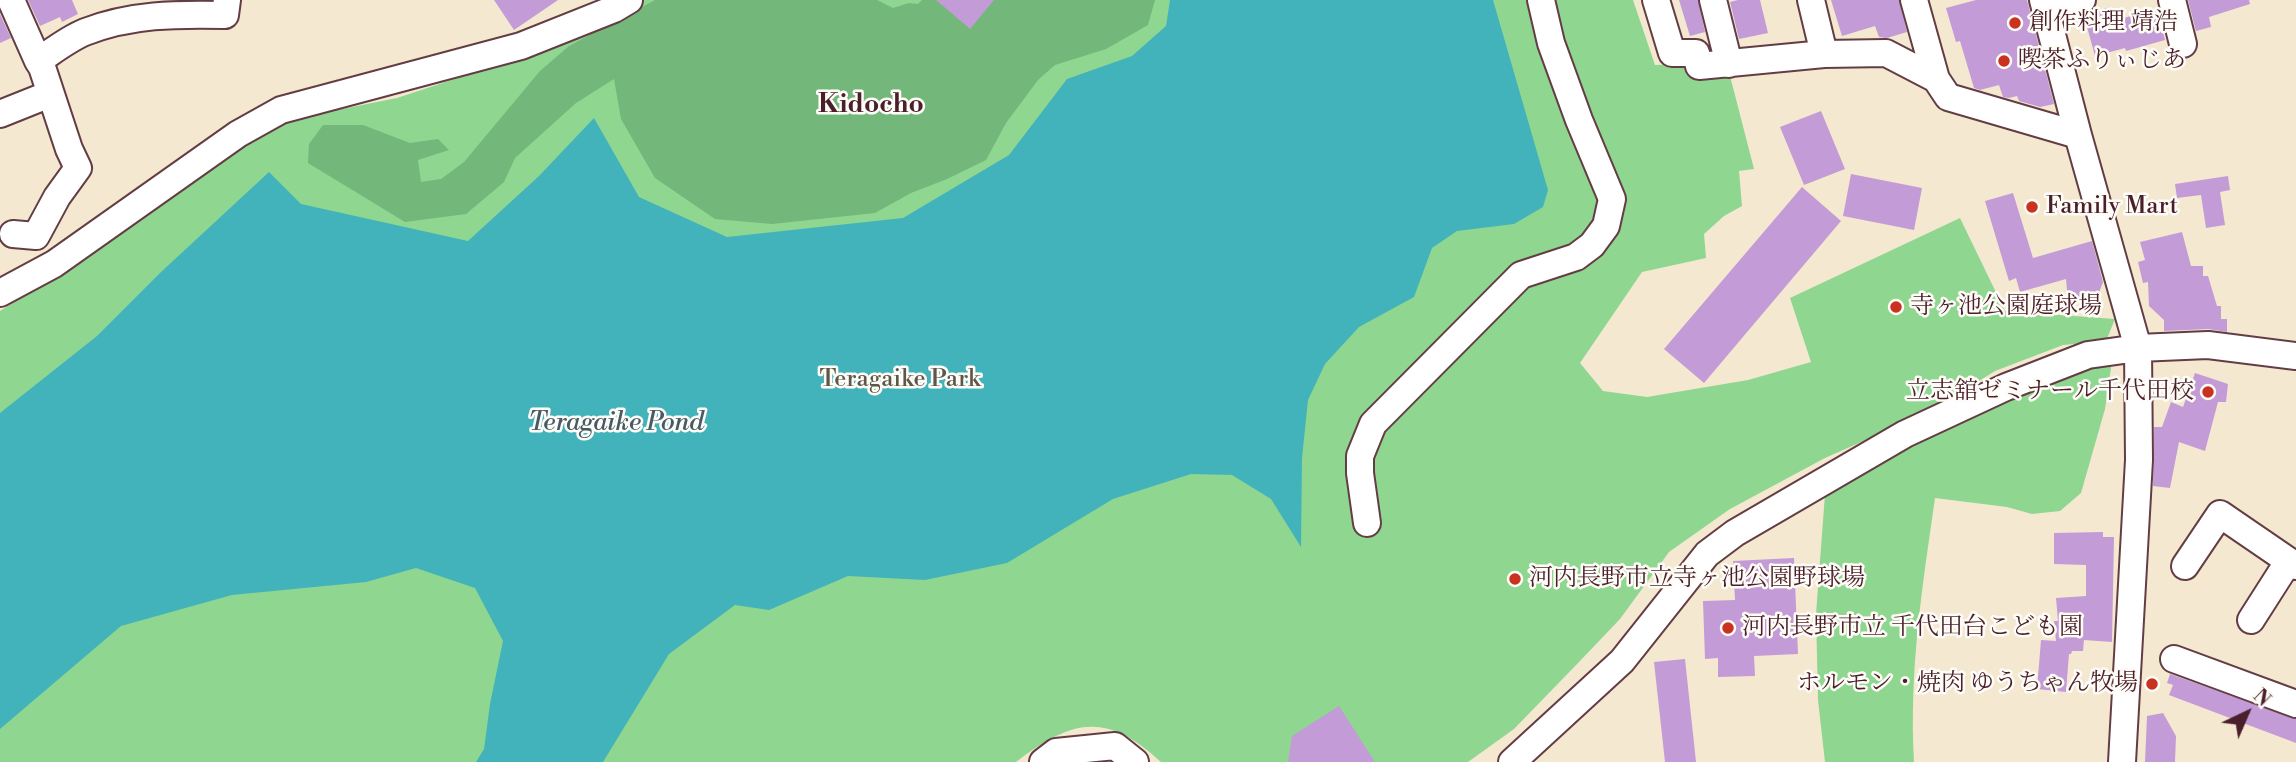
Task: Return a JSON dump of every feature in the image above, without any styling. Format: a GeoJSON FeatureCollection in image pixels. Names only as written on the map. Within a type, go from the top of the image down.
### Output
{"type":"FeatureCollection","features":[{"type":"Feature","properties":{"kind":"street"},"geometry":{"type":"LineString","coordinates":[[11,0],[42,67],[78,168],[36,236],[13,234]]}},
{"type":"Feature","properties":{"kind":"street"},"geometry":{"type":"LineString","coordinates":[[38,61],[83,33],[126,20],[169,13],[225,15],[227,0]]}},
{"type":"Feature","properties":{"kind":"street"},"geometry":{"type":"LineString","coordinates":[[0,293],[54,264],[238,134],[281,110],[522,46],[614,9],[629,0]]}},
{"type":"Feature","properties":{"kind":"street"},"geometry":{"type":"LineString","coordinates":[[1367,523],[1360,456],[1373,424],[1521,275],[1576,257],[1592,245],[1606,226],[1612,199],[1550,43],[1541,0]]}},
{"type":"Feature","properties":{"kind":"street"},"geometry":{"type":"LineString","coordinates":[[1656,0],[1672,52],[1696,53],[1699,66],[1824,54],[1886,53],[1936,79]]}},
{"type":"Feature","properties":{"kind":"street"},"geometry":{"type":"LineString","coordinates":[[1713,0],[1729,64]]}},
{"type":"Feature","properties":{"kind":"street"},"geometry":{"type":"LineString","coordinates":[[1811,0],[1824,54]]}},
{"type":"Feature","properties":{"kind":"street"},"geometry":{"type":"LineString","coordinates":[[1914,0],[1936,79],[1948,97],[2078,135]]}},
{"type":"Feature","properties":{"kind":"street"},"geometry":{"type":"LineString","coordinates":[[2082,0],[2044,5],[2138,348],[2139,460],[2122,762]]}},
{"type":"Feature","properties":{"kind":"street"},"geometry":{"type":"LineString","coordinates":[[2172,0],[2183,44]]}},
{"type":"Feature","properties":{"kind":"street"},"geometry":{"type":"LineString","coordinates":[[0,114],[50,94]]}},
{"type":"Feature","properties":{"kind":"street"},"geometry":{"type":"LineString","coordinates":[[1512,762],[1622,661],[1707,554],[1735,533],[1905,433],[2006,387],[2088,355],[2138,348],[2207,345],[2296,356]]}},
{"type":"Feature","properties":{"kind":"street"},"geometry":{"type":"LineString","coordinates":[[2185,566],[2220,514],[2292,564],[2251,620]]}},
{"type":"Feature","properties":{"kind":"street"},"geometry":{"type":"LineString","coordinates":[[2174,659],[2296,705]]}},
{"type":"Feature","properties":{"kind":"street"},"geometry":{"type":"LineString","coordinates":[[1043,762],[1056,752],[1115,746],[1135,762]]}},
{"type":"Feature","properties":{"kind":"green space","name":"Teragaike Park"},"geometry":{"type":"Polygon","coordinates":[[[643,0],[1633,0],[1655,65],[1685,64],[1729,72],[1754,169],[1739,171],[1742,206],[1724,216],[1704,234],[1706,258],[1642,272],[1580,363],[1603,391],[1647,397],[1748,380],[1811,362],[1790,298],[1960,218],[2005,311],[2115,319],[2106,341],[2063,345],[1995,371],[1931,411],[1825,458],[1730,509],[1669,552],[1620,619],[1579,662],[1514,729],[1468,762],[1161,762],[1123,734],[1106,728],[1089,727],[1055,737],[1016,762],[0,762],[0,311],[102,245],[238,146],[292,119],[397,98],[506,62],[620,14],[643,0]]]}},
{"type":"Feature","properties":{"kind":"green space"},"geometry":{"type":"Polygon","coordinates":[[[655,0],[877,0],[893,8],[909,3],[918,4],[922,0],[1155,0],[1148,25],[1106,49],[1055,65],[1038,80],[1006,123],[986,160],[911,193],[875,213],[772,224],[715,219],[655,178],[621,119],[614,79],[576,103],[515,158],[504,182],[466,214],[405,222],[308,163],[309,144],[323,125],[363,125],[410,143],[438,139],[449,150],[418,160],[421,182],[441,179],[464,162],[540,71],[569,46],[655,0]]]}},
{"type":"Feature","properties":{"kind":"green space"},"geometry":{"type":"Polygon","coordinates":[[[2112,361],[2105,409],[2081,493],[2060,511],[2032,514],[2007,507],[1935,498],[1915,662],[1914,762],[1825,762],[1818,700],[1816,614],[1825,494],[1861,476],[1915,441],[2076,367],[2112,361]]]}},
{"type":"Feature","properties":{"kind":"water","name":"Teragaike Pond"},"geometry":{"type":"Polygon","coordinates":[[[1170,0],[1493,0],[1548,190],[1543,207],[1514,224],[1457,231],[1432,248],[1414,297],[1359,327],[1325,364],[1308,400],[1302,458],[1301,547],[1271,499],[1232,475],[1191,474],[1113,499],[1007,563],[925,580],[848,576],[769,610],[735,605],[669,654],[603,762],[476,762],[484,749],[503,641],[475,588],[416,568],[366,582],[232,595],[121,626],[0,729],[0,413],[97,336],[160,273],[269,172],[301,204],[468,241],[539,176],[594,118],[639,197],[727,237],[903,218],[1009,155],[1067,79],[1132,56],[1166,26],[1170,0]]]}},
{"type":"Feature","properties":{"kind":"building"},"geometry":{"type":"Polygon","coordinates":[[[28,0],[72,0],[78,14],[62,22],[60,17],[40,26],[28,0]]]}},
{"type":"Feature","properties":{"kind":"building"},"geometry":{"type":"Polygon","coordinates":[[[494,0],[558,0],[514,30],[494,0]]]}},
{"type":"Feature","properties":{"kind":"building"},"geometry":{"type":"Polygon","coordinates":[[[936,0],[994,0],[970,29],[936,0]]]}},
{"type":"Feature","properties":{"kind":"building"},"geometry":{"type":"Polygon","coordinates":[[[1679,0],[1698,0],[1705,32],[1690,36],[1679,0]]]}},
{"type":"Feature","properties":{"kind":"building"},"geometry":{"type":"Polygon","coordinates":[[[1760,0],[1768,33],[1739,39],[1730,2],[1760,0]]]}},
{"type":"Feature","properties":{"kind":"building"},"geometry":{"type":"Polygon","coordinates":[[[1831,0],[1899,0],[1907,32],[1887,38],[1879,37],[1875,26],[1842,36],[1831,0]]]}},
{"type":"Feature","properties":{"kind":"building"},"geometry":{"type":"Polygon","coordinates":[[[1976,0],[2027,0],[2054,104],[2040,107],[2019,101],[2017,96],[2003,97],[1999,85],[1980,90],[1974,88],[1960,41],[1956,42],[1946,8],[1976,0]]]}},
{"type":"Feature","properties":{"kind":"building"},"geometry":{"type":"Polygon","coordinates":[[[2188,0],[2249,0],[2250,4],[2209,17],[2211,27],[2196,31],[2188,0]]]}},
{"type":"Feature","properties":{"kind":"building"},"geometry":{"type":"Polygon","coordinates":[[[2109,7],[2113,21],[2157,9],[2165,40],[2095,56],[2084,16],[2109,7]]]}},
{"type":"Feature","properties":{"kind":"building"},"geometry":{"type":"Polygon","coordinates":[[[0,14],[11,38],[0,43],[0,14]]]}},
{"type":"Feature","properties":{"kind":"building"},"geometry":{"type":"Polygon","coordinates":[[[1821,111],[1845,169],[1804,185],[1780,127],[1821,111]]]}},
{"type":"Feature","properties":{"kind":"building"},"geometry":{"type":"Polygon","coordinates":[[[1851,174],[1922,188],[1914,230],[1843,216],[1851,174]]]}},
{"type":"Feature","properties":{"kind":"building"},"geometry":{"type":"Polygon","coordinates":[[[2228,176],[2230,190],[2220,192],[2225,225],[2206,228],[2201,195],[2177,198],[2175,184],[2228,176]]]}},
{"type":"Feature","properties":{"kind":"building"},"geometry":{"type":"Polygon","coordinates":[[[1802,187],[1841,221],[1704,383],[1664,349],[1802,187]]]}},
{"type":"Feature","properties":{"kind":"building"},"geometry":{"type":"Polygon","coordinates":[[[2013,193],[2033,258],[2092,241],[2103,282],[2097,298],[2068,301],[2066,279],[2020,292],[2016,278],[2009,281],[1985,201],[2013,193]]]}},
{"type":"Feature","properties":{"kind":"building"},"geometry":{"type":"Polygon","coordinates":[[[2182,232],[2191,266],[2203,266],[2203,276],[2208,276],[2217,306],[2221,306],[2221,319],[2227,319],[2227,332],[2208,329],[2164,331],[2164,320],[2149,306],[2148,282],[2143,283],[2138,262],[2145,260],[2140,242],[2182,232]]]}},
{"type":"Feature","properties":{"kind":"building"},"geometry":{"type":"Polygon","coordinates":[[[2195,373],[2228,384],[2226,402],[2218,402],[2205,451],[2179,442],[2170,488],[2153,486],[2154,427],[2162,427],[2171,402],[2183,407],[2195,373]]]}},
{"type":"Feature","properties":{"kind":"building"},"geometry":{"type":"Polygon","coordinates":[[[2103,532],[2103,537],[2114,537],[2112,642],[2084,640],[2083,651],[2072,651],[2069,654],[2066,692],[2037,689],[2041,640],[2056,641],[2056,598],[2086,596],[2086,565],[2054,564],[2054,533],[2103,532]]]}},
{"type":"Feature","properties":{"kind":"building","name":"河内長野市立 千代田台こども園"},"geometry":{"type":"Polygon","coordinates":[[[1794,558],[1798,654],[1754,656],[1755,676],[1718,677],[1718,658],[1705,659],[1703,601],[1735,600],[1733,561],[1794,558]]]}},
{"type":"Feature","properties":{"kind":"building"},"geometry":{"type":"Polygon","coordinates":[[[1685,659],[1696,762],[1665,762],[1654,662],[1685,659]]]}},
{"type":"Feature","properties":{"kind":"building"},"geometry":{"type":"Polygon","coordinates":[[[2170,674],[2296,719],[2296,743],[2169,695],[2173,685],[2167,683],[2170,674]]]}},
{"type":"Feature","properties":{"kind":"building"},"geometry":{"type":"Polygon","coordinates":[[[1339,706],[1375,762],[1288,762],[1292,736],[1339,706]]]}},
{"type":"Feature","properties":{"kind":"building"},"geometry":{"type":"Polygon","coordinates":[[[2163,713],[2176,736],[2175,762],[2145,762],[2147,716],[2163,713]]]}},
{"type":"Feature","properties":{"kind":"place","name":"創作料理 靖浩"},"geometry":{"type":"Point","coordinates":[2015,23]}},
{"type":"Feature","properties":{"kind":"place","name":"喫茶ふりぃじあ"},"geometry":{"type":"Point","coordinates":[2004,61]}},
{"type":"Feature","properties":{"kind":"place","name":"Family Mart"},"geometry":{"type":"Point","coordinates":[2032,207]}},
{"type":"Feature","properties":{"kind":"place","name":"寺ヶ池公園庭球場"},"geometry":{"type":"Point","coordinates":[1896,307]}},
{"type":"Feature","properties":{"kind":"place","name":"立志舘ゼミナール千代田校"},"geometry":{"type":"Point","coordinates":[2208,392]}},
{"type":"Feature","properties":{"kind":"place","name":"河内長野市立寺ヶ池公園野球場"},"geometry":{"type":"Point","coordinates":[1515,579]}},
{"type":"Feature","properties":{"kind":"place","name":"河内長野市立 千代田台こども園"},"geometry":{"type":"Point","coordinates":[1728,628]}},
{"type":"Feature","properties":{"kind":"place","name":"ホルモン・焼肉 ゆうちゃん牧場"},"geometry":{"type":"Point","coordinates":[2152,684]}},
{"type":"Feature","properties":{"kind":"district","name":"Kidocho"},"geometry":{"type":"Point","coordinates":[871,106]}}]}
